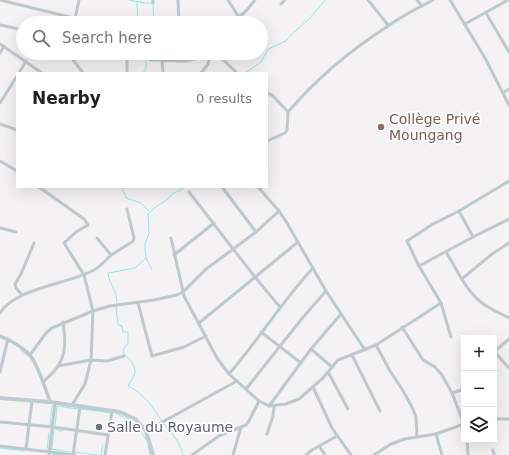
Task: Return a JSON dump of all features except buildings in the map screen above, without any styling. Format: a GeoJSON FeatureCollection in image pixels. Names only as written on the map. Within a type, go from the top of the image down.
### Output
{"type":"FeatureCollection","features":[{"type":"Feature","properties":{"kind":"main road"},"geometry":{"type":"LineString","coordinates":[[0,398],[50,402],[120,412],[135,419],[146,431],[153,455]]}},
{"type":"Feature","properties":{"kind":"street"},"geometry":{"type":"LineString","coordinates":[[0,0],[67,16]]}},
{"type":"Feature","properties":{"kind":"street"},"geometry":{"type":"LineString","coordinates":[[76,16],[80,0]]}},
{"type":"Feature","properties":{"kind":"street"},"geometry":{"type":"LineString","coordinates":[[178,0],[178,16]]}},
{"type":"Feature","properties":{"kind":"street"},"geometry":{"type":"LineString","coordinates":[[228,0],[238,16]]}},
{"type":"Feature","properties":{"kind":"street"},"geometry":{"type":"LineString","coordinates":[[240,16],[255,0]]}},
{"type":"Feature","properties":{"kind":"street"},"geometry":{"type":"LineString","coordinates":[[281,4],[285,0]]}},
{"type":"Feature","properties":{"kind":"street"},"geometry":{"type":"LineString","coordinates":[[368,0],[388,26]]}},
{"type":"Feature","properties":{"kind":"street"},"geometry":{"type":"LineString","coordinates":[[417,0],[422,6]]}},
{"type":"Feature","properties":{"kind":"street"},"geometry":{"type":"LineString","coordinates":[[268,141],[285,133],[287,130],[288,112],[308,90],[346,56],[388,26],[433,0]]}},
{"type":"Feature","properties":{"kind":"street"},"geometry":{"type":"LineString","coordinates":[[450,0],[465,24],[509,105]]}},
{"type":"Feature","properties":{"kind":"street"},"geometry":{"type":"LineString","coordinates":[[465,24],[508,1]]}},
{"type":"Feature","properties":{"kind":"street"},"geometry":{"type":"LineString","coordinates":[[486,13],[509,52]]}},
{"type":"Feature","properties":{"kind":"street"},"geometry":{"type":"LineString","coordinates":[[0,25],[16,28]]}},
{"type":"Feature","properties":{"kind":"street"},"geometry":{"type":"LineString","coordinates":[[0,44],[16,54]]}},
{"type":"Feature","properties":{"kind":"street"},"geometry":{"type":"LineString","coordinates":[[0,53],[4,46]]}},
{"type":"Feature","properties":{"kind":"street"},"geometry":{"type":"LineString","coordinates":[[73,60],[82,72]]}},
{"type":"Feature","properties":{"kind":"street"},"geometry":{"type":"LineString","coordinates":[[127,60],[127,72]]}},
{"type":"Feature","properties":{"kind":"street"},"geometry":{"type":"LineString","coordinates":[[152,60],[192,60]]}},
{"type":"Feature","properties":{"kind":"street"},"geometry":{"type":"LineString","coordinates":[[202,72],[209,60]]}},
{"type":"Feature","properties":{"kind":"street"},"geometry":{"type":"LineString","coordinates":[[223,60],[237,72]]}},
{"type":"Feature","properties":{"kind":"street"},"geometry":{"type":"LineString","coordinates":[[20,72],[26,61],[41,72]]}},
{"type":"Feature","properties":{"kind":"street"},"geometry":{"type":"LineString","coordinates":[[162,61],[163,72]]}},
{"type":"Feature","properties":{"kind":"street"},"geometry":{"type":"LineString","coordinates":[[0,103],[16,78]]}},
{"type":"Feature","properties":{"kind":"street"},"geometry":{"type":"LineString","coordinates":[[503,93],[509,89]]}},
{"type":"Feature","properties":{"kind":"street"},"geometry":{"type":"LineString","coordinates":[[268,93],[272,95],[288,112]]}},
{"type":"Feature","properties":{"kind":"street"},"geometry":{"type":"LineString","coordinates":[[0,130],[1,125],[16,130]]}},
{"type":"Feature","properties":{"kind":"street"},"geometry":{"type":"LineString","coordinates":[[0,161],[16,169]]}},
{"type":"Feature","properties":{"kind":"street"},"geometry":{"type":"LineString","coordinates":[[452,337],[441,303],[419,266],[408,240],[433,224],[459,211],[509,181]]}},
{"type":"Feature","properties":{"kind":"street"},"geometry":{"type":"LineString","coordinates":[[40,188],[84,219],[88,224],[88,226],[76,232],[64,243],[84,275],[93,311],[92,360],[85,384],[72,405]]}},
{"type":"Feature","properties":{"kind":"street"},"geometry":{"type":"LineString","coordinates":[[223,188],[256,232]]}},
{"type":"Feature","properties":{"kind":"street"},"geometry":{"type":"LineString","coordinates":[[259,188],[279,211],[326,291],[365,350]]}},
{"type":"Feature","properties":{"kind":"street"},"geometry":{"type":"LineString","coordinates":[[189,192],[235,249],[254,277],[280,307]]}},
{"type":"Feature","properties":{"kind":"street"},"geometry":{"type":"LineString","coordinates":[[0,313],[1,308],[22,295],[84,275],[99,267],[111,256],[134,240],[127,209]]}},
{"type":"Feature","properties":{"kind":"street"},"geometry":{"type":"LineString","coordinates":[[30,355],[46,333],[63,322],[110,306],[170,297],[183,292],[205,270],[235,249],[279,211]]}},
{"type":"Feature","properties":{"kind":"street"},"geometry":{"type":"LineString","coordinates":[[459,211],[473,236]]}},
{"type":"Feature","properties":{"kind":"street"},"geometry":{"type":"LineString","coordinates":[[419,266],[473,236],[508,220],[509,224]]}},
{"type":"Feature","properties":{"kind":"street"},"geometry":{"type":"LineString","coordinates":[[174,255],[214,223]]}},
{"type":"Feature","properties":{"kind":"street"},"geometry":{"type":"LineString","coordinates":[[0,228],[16,232]]}},
{"type":"Feature","properties":{"kind":"street"},"geometry":{"type":"LineString","coordinates":[[97,238],[111,256]]}},
{"type":"Feature","properties":{"kind":"street"},"geometry":{"type":"LineString","coordinates":[[170,238],[186,301],[217,358],[228,374],[259,401],[269,406],[274,407],[293,402],[313,387],[338,360],[376,345],[441,303]]}},
{"type":"Feature","properties":{"kind":"street"},"geometry":{"type":"LineString","coordinates":[[199,323],[298,242]]}},
{"type":"Feature","properties":{"kind":"street"},"geometry":{"type":"LineString","coordinates":[[22,295],[16,288],[15,284],[22,274],[34,243]]}},
{"type":"Feature","properties":{"kind":"street"},"geometry":{"type":"LineString","coordinates":[[463,278],[492,254],[509,243]]}},
{"type":"Feature","properties":{"kind":"street"},"geometry":{"type":"LineString","coordinates":[[446,252],[463,278],[467,288],[481,302],[509,318]]}},
{"type":"Feature","properties":{"kind":"street"},"geometry":{"type":"LineString","coordinates":[[228,374],[245,356],[280,307],[313,268]]}},
{"type":"Feature","properties":{"kind":"street"},"geometry":{"type":"LineString","coordinates":[[246,389],[304,316],[326,291]]}},
{"type":"Feature","properties":{"kind":"street"},"geometry":{"type":"LineString","coordinates":[[138,303],[152,356],[184,347],[206,336]]}},
{"type":"Feature","properties":{"kind":"street"},"geometry":{"type":"LineString","coordinates":[[269,406],[311,349],[341,314]]}},
{"type":"Feature","properties":{"kind":"street"},"geometry":{"type":"LineString","coordinates":[[43,382],[58,366],[65,341],[63,322]]}},
{"type":"Feature","properties":{"kind":"street"},"geometry":{"type":"LineString","coordinates":[[402,327],[423,360],[439,371],[452,393],[461,416]]}},
{"type":"Feature","properties":{"kind":"street"},"geometry":{"type":"LineString","coordinates":[[261,332],[301,363]]}},
{"type":"Feature","properties":{"kind":"street"},"geometry":{"type":"LineString","coordinates":[[0,336],[8,339],[30,355],[43,382],[50,402]]}},
{"type":"Feature","properties":{"kind":"street"},"geometry":{"type":"LineString","coordinates":[[0,372],[8,339]]}},
{"type":"Feature","properties":{"kind":"street"},"geometry":{"type":"LineString","coordinates":[[497,349],[509,339]]}},
{"type":"Feature","properties":{"kind":"street"},"geometry":{"type":"LineString","coordinates":[[376,345],[413,409],[416,417],[417,437]]}},
{"type":"Feature","properties":{"kind":"street"},"geometry":{"type":"LineString","coordinates":[[311,349],[332,366]]}},
{"type":"Feature","properties":{"kind":"street"},"geometry":{"type":"LineString","coordinates":[[352,354],[380,410]]}},
{"type":"Feature","properties":{"kind":"street"},"geometry":{"type":"LineString","coordinates":[[497,354],[509,368]]}},
{"type":"Feature","properties":{"kind":"street"},"geometry":{"type":"LineString","coordinates":[[58,366],[92,360],[107,361],[124,356]]}},
{"type":"Feature","properties":{"kind":"street"},"geometry":{"type":"LineString","coordinates":[[328,372],[348,409]]}},
{"type":"Feature","properties":{"kind":"street"},"geometry":{"type":"LineString","coordinates":[[146,431],[237,381]]}},
{"type":"Feature","properties":{"kind":"street"},"geometry":{"type":"LineString","coordinates":[[313,387],[328,421],[351,455]]}},
{"type":"Feature","properties":{"kind":"street"},"geometry":{"type":"LineString","coordinates":[[452,393],[461,390]]}},
{"type":"Feature","properties":{"kind":"street"},"geometry":{"type":"LineString","coordinates":[[26,449],[32,401]]}},
{"type":"Feature","properties":{"kind":"street"},"geometry":{"type":"LineString","coordinates":[[192,455],[219,436],[241,427],[250,421],[259,401]]}},
{"type":"Feature","properties":{"kind":"street"},"geometry":{"type":"LineString","coordinates":[[49,454],[55,403]]}},
{"type":"Feature","properties":{"kind":"street"},"geometry":{"type":"LineString","coordinates":[[0,446],[26,449],[49,454],[74,455],[80,407]]}},
{"type":"Feature","properties":{"kind":"street"},"geometry":{"type":"LineString","coordinates":[[267,434],[273,416],[274,407]]}},
{"type":"Feature","properties":{"kind":"street"},"geometry":{"type":"LineString","coordinates":[[105,455],[112,411]]}},
{"type":"Feature","properties":{"kind":"street"},"geometry":{"type":"LineString","coordinates":[[497,419],[509,419]]}},
{"type":"Feature","properties":{"kind":"street"},"geometry":{"type":"LineString","coordinates":[[0,422],[52,427],[108,435]]}},
{"type":"Feature","properties":{"kind":"street"},"geometry":{"type":"LineString","coordinates":[[374,455],[391,444],[436,434],[461,425]]}},
{"type":"Feature","properties":{"kind":"street"},"geometry":{"type":"LineString","coordinates":[[233,455],[241,427]]}},
{"type":"Feature","properties":{"kind":"street"},"geometry":{"type":"LineString","coordinates":[[436,434],[442,455]]}},
{"type":"Feature","properties":{"kind":"street"},"geometry":{"type":"LineString","coordinates":[[306,455],[337,436]]}},
{"type":"Feature","properties":{"kind":"street"},"geometry":{"type":"LineString","coordinates":[[467,443],[468,455]]}},
{"type":"Feature","properties":{"kind":"street"},"geometry":{"type":"LineString","coordinates":[[319,446],[325,455]]}},
{"type":"Feature","properties":{"kind":"street"},"geometry":{"type":"LineString","coordinates":[[493,450],[494,455]]}},
{"type":"Feature","properties":{"kind":"waterway"},"geometry":{"type":"LineString","coordinates":[[129,0],[153,3]]}},
{"type":"Feature","properties":{"kind":"waterway"},"geometry":{"type":"LineString","coordinates":[[268,49],[286,41],[309,19],[325,0]]}},
{"type":"Feature","properties":{"kind":"waterway"},"geometry":{"type":"LineString","coordinates":[[137,2],[138,16]]}},
{"type":"Feature","properties":{"kind":"waterway"},"geometry":{"type":"LineString","coordinates":[[153,5],[154,16]]}},
{"type":"Feature","properties":{"kind":"waterway"},"geometry":{"type":"LineString","coordinates":[[144,72],[146,68],[146,60]]}},
{"type":"Feature","properties":{"kind":"waterway"},"geometry":{"type":"LineString","coordinates":[[246,72],[262,60]]}},
{"type":"Feature","properties":{"kind":"waterway"},"geometry":{"type":"LineString","coordinates":[[122,188],[126,198],[141,203],[149,211]]}},
{"type":"Feature","properties":{"kind":"waterway"},"geometry":{"type":"LineString","coordinates":[[152,270],[146,258],[145,248],[149,233],[148,214],[171,195],[183,188]]}},
{"type":"Feature","properties":{"kind":"waterway"},"geometry":{"type":"LineString","coordinates":[[117,304],[116,294],[108,273],[135,268],[146,258]]}},
{"type":"Feature","properties":{"kind":"waterway"},"geometry":{"type":"LineString","coordinates":[[116,307],[118,325],[122,326],[123,332],[128,332],[128,343],[124,348],[123,353],[131,362],[135,370],[135,373],[128,386],[140,393],[149,402],[175,438],[183,455]]}},
{"type":"Feature","properties":{"kind":"waterway"},"geometry":{"type":"LineString","coordinates":[[21,350],[28,356]]}},
{"type":"Feature","properties":{"kind":"waterway"},"geometry":{"type":"LineString","coordinates":[[50,426],[52,406]]}},
{"type":"Feature","properties":{"kind":"waterway"},"geometry":{"type":"LineString","coordinates":[[57,406],[78,409]]}},
{"type":"Feature","properties":{"kind":"waterway"},"geometry":{"type":"LineString","coordinates":[[55,425],[57,407]]}},
{"type":"Feature","properties":{"kind":"waterway"},"geometry":{"type":"LineString","coordinates":[[81,409],[98,411]]}},
{"type":"Feature","properties":{"kind":"waterway"},"geometry":{"type":"LineString","coordinates":[[99,411],[110,413]]}},
{"type":"Feature","properties":{"kind":"waterway"},"geometry":{"type":"LineString","coordinates":[[117,414],[123,417]]}},
{"type":"Feature","properties":{"kind":"waterway"},"geometry":{"type":"LineString","coordinates":[[125,417],[138,427],[146,440]]}},
{"type":"Feature","properties":{"kind":"waterway"},"geometry":{"type":"LineString","coordinates":[[52,449],[54,429]]}},
{"type":"Feature","properties":{"kind":"waterway"},"geometry":{"type":"LineString","coordinates":[[56,429],[60,431],[64,430]]}},
{"type":"Feature","properties":{"kind":"waterway"},"geometry":{"type":"LineString","coordinates":[[47,449],[49,433]]}},
{"type":"Feature","properties":{"kind":"waterway"},"geometry":{"type":"LineString","coordinates":[[101,455],[103,445]]}},
{"type":"Feature","properties":{"kind":"waterway"},"geometry":{"type":"LineString","coordinates":[[148,445],[150,455]]}},
{"type":"Feature","properties":{"kind":"waterway"},"geometry":{"type":"LineString","coordinates":[[0,448],[24,451]]}},
{"type":"Feature","properties":{"kind":"waterway"},"geometry":{"type":"LineString","coordinates":[[52,449],[71,452]]}},
{"type":"Feature","properties":{"kind":"waterway"},"geometry":{"type":"LineString","coordinates":[[75,452],[98,455]]}},
{"type":"Feature","properties":{"kind":"waterway"},"geometry":{"type":"LineString","coordinates":[[51,454],[61,455]]}},
{"type":"Feature","properties":{"kind":"place","name":"Collège Privé Moungang"},"geometry":{"type":"Point","coordinates":[381,127]}},
{"type":"Feature","properties":{"kind":"place","name":"Salle du Royaume"},"geometry":{"type":"Point","coordinates":[99,427]}}]}
